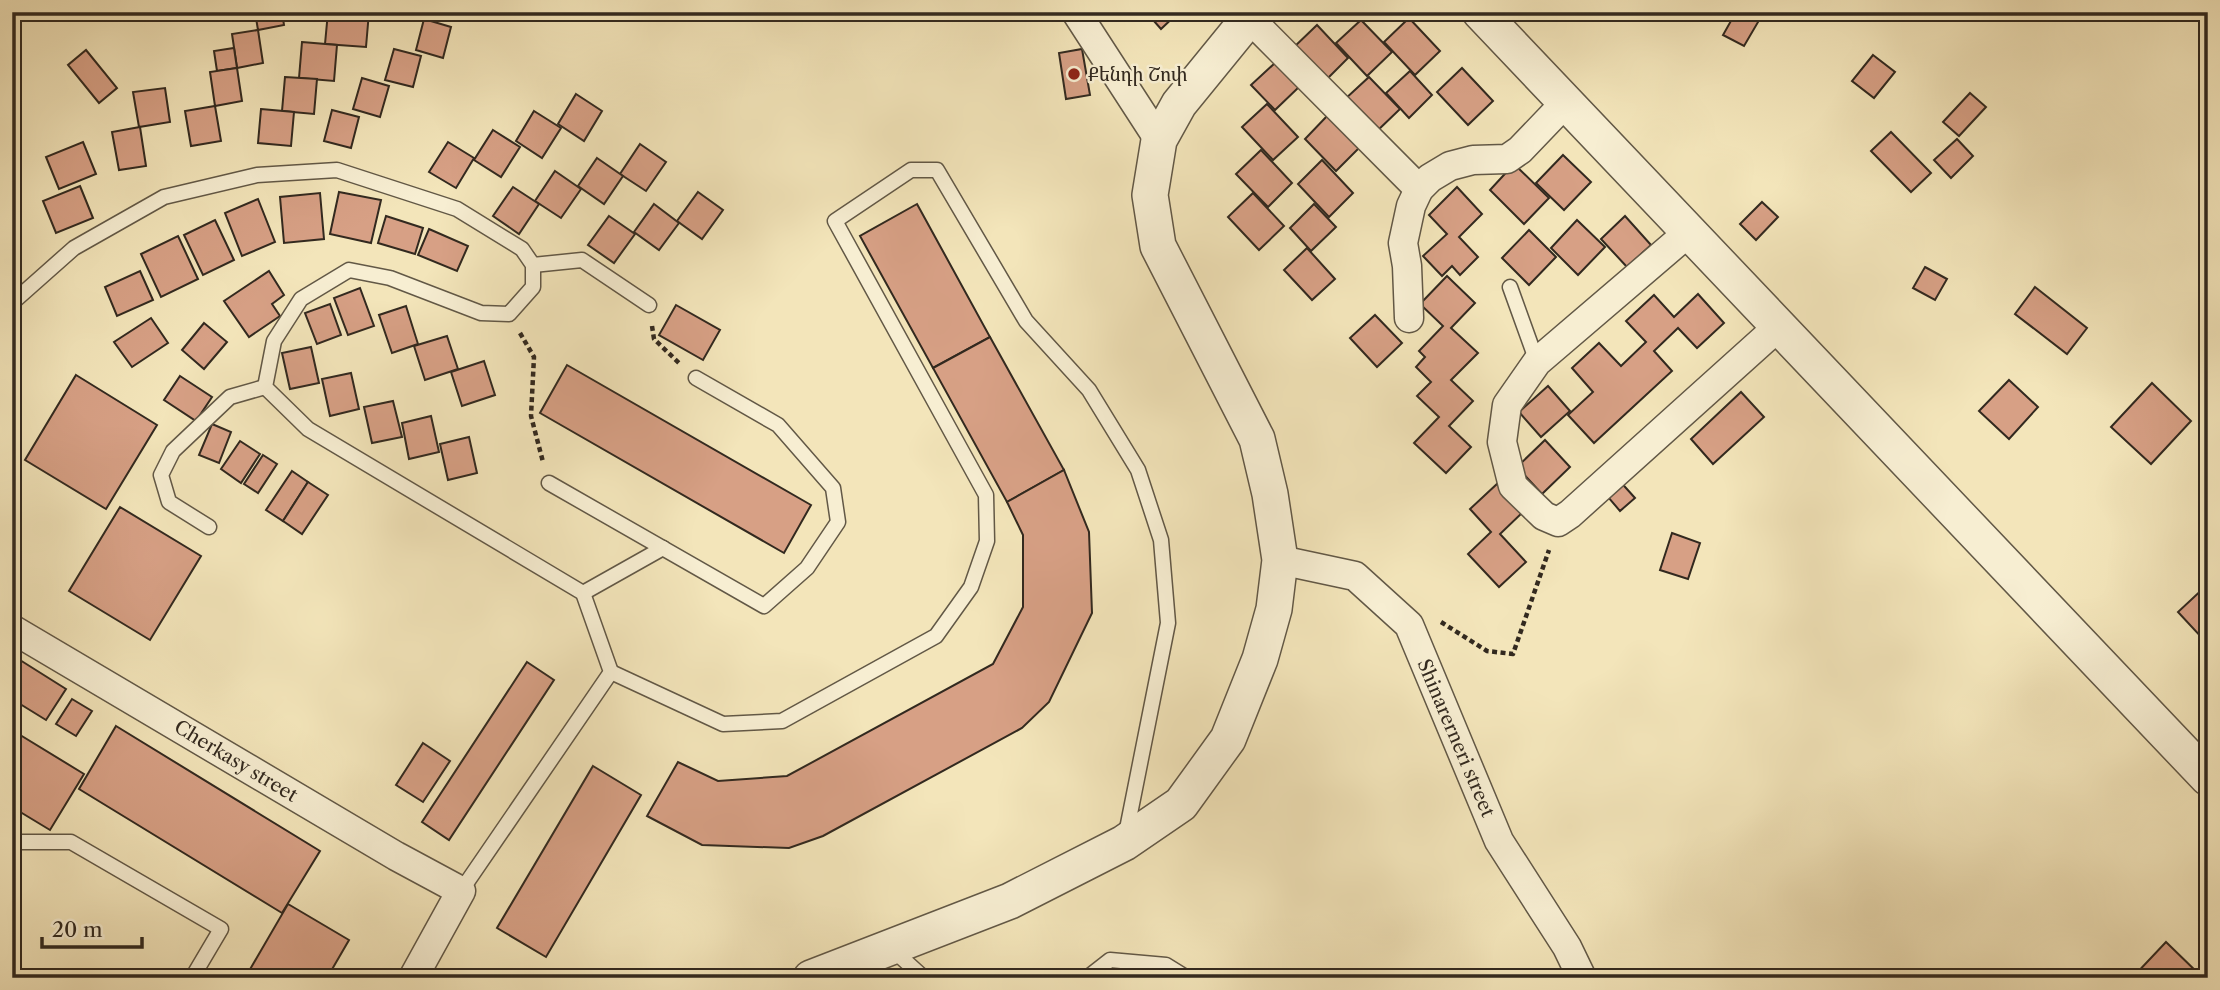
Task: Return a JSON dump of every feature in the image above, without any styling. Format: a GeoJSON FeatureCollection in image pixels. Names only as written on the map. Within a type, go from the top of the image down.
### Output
{"type":"FeatureCollection","features":[{"type":"Feature","properties":{"kind":"street"},"geometry":{"type":"LineString","coordinates":[[1076,12],[1159,140]]}},
{"type":"Feature","properties":{"kind":"street"},"geometry":{"type":"LineString","coordinates":[[1480,12],[2208,778]]}},
{"type":"Feature","properties":{"kind":"street"},"geometry":{"type":"LineString","coordinates":[[811,978],[1010,901],[1124,843],[1181,804],[1228,739],[1259,659],[1274,609],[1280,560],[1270,494],[1257,439],[1158,246],[1150,195],[1159,140],[1179,104],[1252,15],[1419,189]]}},
{"type":"Feature","properties":{"kind":"street"},"geometry":{"type":"LineString","coordinates":[[1409,318],[1407,266],[1403,243],[1411,206],[1419,189],[1430,178],[1450,166],[1473,160],[1507,159],[1566,102]]}},
{"type":"Feature","properties":{"kind":"street"},"geometry":{"type":"LineString","coordinates":[[1689,232],[1537,362],[1507,405],[1502,442],[1513,486],[1544,516],[1558,522],[1779,327]]}},
{"type":"Feature","properties":{"kind":"street","name":"Shinarerneri street"},"geometry":{"type":"LineString","coordinates":[[1280,560],[1355,576],[1409,625],[1499,841],[1567,947],[1582,978]]}},
{"type":"Feature","properties":{"kind":"street","name":"Cherkasy street"},"geometry":{"type":"LineString","coordinates":[[12,629],[396,856],[461,891]]}},
{"type":"Feature","properties":{"kind":"street"},"geometry":{"type":"LineString","coordinates":[[413,978],[461,891]]}},
{"type":"Feature","properties":{"kind":"lane"},"geometry":{"type":"LineString","coordinates":[[12,303],[74,248],[164,197],[257,175],[337,170],[445,205],[457,209],[522,249],[533,265],[533,288],[509,314],[481,313],[390,278],[349,270],[301,299],[274,341],[265,387]]}},
{"type":"Feature","properties":{"kind":"lane"},"geometry":{"type":"LineString","coordinates":[[265,387],[308,429],[583,593],[611,672],[723,724],[782,720],[936,636],[971,587],[987,541],[986,495],[835,222],[911,170],[937,170],[1026,321],[1089,390],[1138,470],[1161,540],[1168,623],[1124,843]]}},
{"type":"Feature","properties":{"kind":"lane"},"geometry":{"type":"LineString","coordinates":[[533,265],[582,260],[649,305]]}},
{"type":"Feature","properties":{"kind":"lane"},"geometry":{"type":"LineString","coordinates":[[1510,287],[1537,362]]}},
{"type":"Feature","properties":{"kind":"lane"},"geometry":{"type":"LineString","coordinates":[[549,483],[764,606],[807,568],[838,522],[833,488],[778,425],[696,378]]}},
{"type":"Feature","properties":{"kind":"lane"},"geometry":{"type":"LineString","coordinates":[[209,527],[169,502],[161,475],[173,452],[230,397],[265,387]]}},
{"type":"Feature","properties":{"kind":"lane"},"geometry":{"type":"LineString","coordinates":[[583,593],[663,548]]}},
{"type":"Feature","properties":{"kind":"lane"},"geometry":{"type":"LineString","coordinates":[[461,891],[611,672]]}},
{"type":"Feature","properties":{"kind":"lane"},"geometry":{"type":"LineString","coordinates":[[12,842],[71,842],[221,929],[192,978]]}},
{"type":"Feature","properties":{"kind":"lane"},"geometry":{"type":"LineString","coordinates":[[891,948],[924,978]]}},
{"type":"Feature","properties":{"kind":"lane"},"geometry":{"type":"LineString","coordinates":[[1087,978],[1110,960],[1166,965],[1187,978]]}},
{"type":"Feature","properties":{"kind":"path"},"geometry":{"type":"LineString","coordinates":[[649,305],[654,339],[696,378]]}},
{"type":"Feature","properties":{"kind":"path"},"geometry":{"type":"LineString","coordinates":[[509,314],[534,358],[531,416],[549,483]]}},
{"type":"Feature","properties":{"kind":"path"},"geometry":{"type":"LineString","coordinates":[[1409,625],[1430,615],[1487,651],[1513,654],[1558,522]]}},
{"type":"Feature","properties":{"kind":"building"},"geometry":{"type":"Polygon","coordinates":[[[255,12],[282,12],[284,25],[258,30],[255,12]]]}},
{"type":"Feature","properties":{"kind":"building"},"geometry":{"type":"Polygon","coordinates":[[[328,12],[369,12],[366,47],[325,44],[328,12]]]}},
{"type":"Feature","properties":{"kind":"building"},"geometry":{"type":"Polygon","coordinates":[[[1146,12],[1179,12],[1161,29],[1146,12]]]}},
{"type":"Feature","properties":{"kind":"building"},"geometry":{"type":"Polygon","coordinates":[[[1736,12],[1752,12],[1761,17],[1744,46],[1723,35],[1736,12]]]}},
{"type":"Feature","properties":{"kind":"building"},"geometry":{"type":"Polygon","coordinates":[[[1409,18],[1440,51],[1415,75],[1384,42],[1409,18]]]}},
{"type":"Feature","properties":{"kind":"building"},"geometry":{"type":"Polygon","coordinates":[[[424,19],[451,27],[443,58],[416,50],[424,19]]]}},
{"type":"Feature","properties":{"kind":"building"},"geometry":{"type":"Polygon","coordinates":[[[1361,20],[1392,52],[1367,76],[1336,43],[1361,20]]]}},
{"type":"Feature","properties":{"kind":"building"},"geometry":{"type":"Polygon","coordinates":[[[1317,25],[1348,58],[1324,82],[1292,49],[1317,25]]]}},
{"type":"Feature","properties":{"kind":"building"},"geometry":{"type":"Polygon","coordinates":[[[258,30],[263,63],[237,68],[232,34],[258,30]]]}},
{"type":"Feature","properties":{"kind":"building"},"geometry":{"type":"Polygon","coordinates":[[[302,42],[337,45],[334,81],[299,78],[302,42]]]}},
{"type":"Feature","properties":{"kind":"building"},"geometry":{"type":"Polygon","coordinates":[[[234,48],[237,68],[217,71],[214,51],[234,48]]]}},
{"type":"Feature","properties":{"kind":"building"},"geometry":{"type":"Polygon","coordinates":[[[394,49],[421,56],[413,87],[385,80],[394,49]]]}},
{"type":"Feature","properties":{"kind":"building","name":"Քենդի Շոփ"},"geometry":{"type":"Polygon","coordinates":[[[1082,49],[1090,95],[1066,99],[1059,53],[1082,49]]]}},
{"type":"Feature","properties":{"kind":"building"},"geometry":{"type":"Polygon","coordinates":[[[86,50],[117,88],[99,103],[68,65],[86,50]]]}},
{"type":"Feature","properties":{"kind":"building"},"geometry":{"type":"Polygon","coordinates":[[[1873,55],[1895,72],[1874,98],[1852,81],[1873,55]]]}},
{"type":"Feature","properties":{"kind":"building"},"geometry":{"type":"Polygon","coordinates":[[[1276,62],[1300,86],[1275,110],[1251,85],[1276,62]]]}},
{"type":"Feature","properties":{"kind":"building"},"geometry":{"type":"Polygon","coordinates":[[[237,68],[242,101],[215,106],[210,72],[237,68]]]}},
{"type":"Feature","properties":{"kind":"building"},"geometry":{"type":"Polygon","coordinates":[[[1462,68],[1493,101],[1468,125],[1437,92],[1462,68]]]}},
{"type":"Feature","properties":{"kind":"building"},"geometry":{"type":"Polygon","coordinates":[[[1410,71],[1432,95],[1409,118],[1386,93],[1410,71]]]}},
{"type":"Feature","properties":{"kind":"building"},"geometry":{"type":"Polygon","coordinates":[[[285,77],[317,79],[314,114],[282,111],[285,77]]]}},
{"type":"Feature","properties":{"kind":"building"},"geometry":{"type":"Polygon","coordinates":[[[1369,77],[1400,109],[1375,133],[1344,100],[1369,77]]]}},
{"type":"Feature","properties":{"kind":"building"},"geometry":{"type":"Polygon","coordinates":[[[362,78],[389,86],[380,117],[353,109],[362,78]]]}},
{"type":"Feature","properties":{"kind":"building"},"geometry":{"type":"Polygon","coordinates":[[[165,88],[170,122],[139,127],[133,92],[165,88]]]}},
{"type":"Feature","properties":{"kind":"building"},"geometry":{"type":"Polygon","coordinates":[[[1970,93],[1986,107],[1959,136],[1943,122],[1970,93]]]}},
{"type":"Feature","properties":{"kind":"building"},"geometry":{"type":"Polygon","coordinates":[[[576,94],[602,111],[584,141],[558,124],[576,94]]]}},
{"type":"Feature","properties":{"kind":"building"},"geometry":{"type":"Polygon","coordinates":[[[1267,104],[1298,137],[1273,160],[1242,127],[1267,104]]]}},
{"type":"Feature","properties":{"kind":"building"},"geometry":{"type":"Polygon","coordinates":[[[215,106],[221,141],[191,146],[185,111],[215,106]]]}},
{"type":"Feature","properties":{"kind":"building"},"geometry":{"type":"Polygon","coordinates":[[[261,109],[294,112],[291,146],[258,143],[261,109]]]}},
{"type":"Feature","properties":{"kind":"building"},"geometry":{"type":"Polygon","coordinates":[[[332,110],[359,117],[351,148],[324,141],[332,110]]]}},
{"type":"Feature","properties":{"kind":"building"},"geometry":{"type":"Polygon","coordinates":[[[534,111],[561,128],[542,158],[516,141],[534,111]]]}},
{"type":"Feature","properties":{"kind":"building"},"geometry":{"type":"Polygon","coordinates":[[[1328,115],[1359,148],[1336,171],[1305,139],[1328,115]]]}},
{"type":"Feature","properties":{"kind":"building"},"geometry":{"type":"Polygon","coordinates":[[[140,127],[146,166],[119,170],[112,132],[140,127]]]}},
{"type":"Feature","properties":{"kind":"building"},"geometry":{"type":"Polygon","coordinates":[[[493,130],[520,147],[501,177],[474,160],[493,130]]]}},
{"type":"Feature","properties":{"kind":"building"},"geometry":{"type":"Polygon","coordinates":[[[1891,132],[1931,173],[1911,192],[1871,151],[1891,132]]]}},
{"type":"Feature","properties":{"kind":"building"},"geometry":{"type":"Polygon","coordinates":[[[1957,139],[1973,156],[1951,178],[1934,160],[1957,139]]]}},
{"type":"Feature","properties":{"kind":"building"},"geometry":{"type":"Polygon","coordinates":[[[83,142],[96,174],[59,189],[46,157],[83,142]]]}},
{"type":"Feature","properties":{"kind":"building"},"geometry":{"type":"Polygon","coordinates":[[[448,142],[474,158],[456,188],[429,172],[448,142]]]}},
{"type":"Feature","properties":{"kind":"building"},"geometry":{"type":"Polygon","coordinates":[[[640,144],[666,162],[646,191],[620,174],[640,144]]]}},
{"type":"Feature","properties":{"kind":"building"},"geometry":{"type":"Polygon","coordinates":[[[1261,150],[1292,183],[1268,207],[1236,174],[1261,150]]]}},
{"type":"Feature","properties":{"kind":"building"},"geometry":{"type":"Polygon","coordinates":[[[1563,155],[1591,182],[1564,210],[1536,183],[1563,155]]]}},
{"type":"Feature","properties":{"kind":"building"},"geometry":{"type":"Polygon","coordinates":[[[597,158],[623,176],[604,204],[578,186],[597,158]]]}},
{"type":"Feature","properties":{"kind":"building"},"geometry":{"type":"Polygon","coordinates":[[[1322,160],[1353,193],[1329,217],[1298,184],[1322,160]]]}},
{"type":"Feature","properties":{"kind":"building"},"geometry":{"type":"Polygon","coordinates":[[[1514,164],[1549,198],[1524,224],[1490,190],[1514,164]]]}},
{"type":"Feature","properties":{"kind":"building"},"geometry":{"type":"Polygon","coordinates":[[[555,171],[581,189],[561,218],[535,201],[555,171]]]}},
{"type":"Feature","properties":{"kind":"building"},"geometry":{"type":"Polygon","coordinates":[[[80,186],[93,218],[56,233],[43,201],[80,186]]]}},
{"type":"Feature","properties":{"kind":"building"},"geometry":{"type":"Polygon","coordinates":[[[513,187],[539,204],[519,234],[493,216],[513,187]]]}},
{"type":"Feature","properties":{"kind":"building"},"geometry":{"type":"Polygon","coordinates":[[[1457,187],[1482,214],[1459,237],[1478,257],[1460,275],[1452,266],[1442,276],[1423,256],[1447,234],[1429,215],[1457,187]]]}},
{"type":"Feature","properties":{"kind":"building"},"geometry":{"type":"Polygon","coordinates":[[[339,192],[381,200],[371,243],[330,234],[339,192]]]}},
{"type":"Feature","properties":{"kind":"building"},"geometry":{"type":"Polygon","coordinates":[[[698,192],[723,210],[702,239],[677,221],[698,192]]]}},
{"type":"Feature","properties":{"kind":"building"},"geometry":{"type":"Polygon","coordinates":[[[320,193],[324,239],[284,243],[280,197],[320,193]]]}},
{"type":"Feature","properties":{"kind":"building"},"geometry":{"type":"Polygon","coordinates":[[[1253,193],[1284,226],[1259,250],[1228,217],[1253,193]]]}},
{"type":"Feature","properties":{"kind":"building"},"geometry":{"type":"Polygon","coordinates":[[[258,199],[275,242],[242,256],[225,213],[258,199]]]}},
{"type":"Feature","properties":{"kind":"building"},"geometry":{"type":"Polygon","coordinates":[[[1762,202],[1778,217],[1756,240],[1740,224],[1762,202]]]}},
{"type":"Feature","properties":{"kind":"building"},"geometry":{"type":"Polygon","coordinates":[[[654,204],[679,223],[659,250],[634,232],[654,204]]]}},
{"type":"Feature","properties":{"kind":"building"},"geometry":{"type":"Polygon","coordinates":[[[917,204],[990,337],[933,368],[860,236],[917,204]]]}},
{"type":"Feature","properties":{"kind":"building"},"geometry":{"type":"Polygon","coordinates":[[[1314,204],[1336,227],[1311,251],[1290,228],[1314,204]]]}},
{"type":"Feature","properties":{"kind":"building"},"geometry":{"type":"Polygon","coordinates":[[[386,216],[423,228],[415,254],[378,243],[386,216]]]}},
{"type":"Feature","properties":{"kind":"building"},"geometry":{"type":"Polygon","coordinates":[[[609,216],[635,234],[614,263],[588,245],[609,216]]]}},
{"type":"Feature","properties":{"kind":"building"},"geometry":{"type":"Polygon","coordinates":[[[1625,216],[1651,245],[1627,267],[1601,239],[1625,216]]]}},
{"type":"Feature","properties":{"kind":"building"},"geometry":{"type":"Polygon","coordinates":[[[215,220],[234,260],[203,275],[184,235],[215,220]]]}},
{"type":"Feature","properties":{"kind":"building"},"geometry":{"type":"Polygon","coordinates":[[[1577,220],[1605,247],[1578,275],[1551,248],[1577,220]]]}},
{"type":"Feature","properties":{"kind":"building"},"geometry":{"type":"Polygon","coordinates":[[[429,229],[468,246],[457,271],[418,255],[429,229]]]}},
{"type":"Feature","properties":{"kind":"building"},"geometry":{"type":"Polygon","coordinates":[[[1529,230],[1556,257],[1529,285],[1502,258],[1529,230]]]}},
{"type":"Feature","properties":{"kind":"building"},"geometry":{"type":"Polygon","coordinates":[[[178,236],[198,279],[161,297],[141,254],[178,236]]]}},
{"type":"Feature","properties":{"kind":"building"},"geometry":{"type":"Polygon","coordinates":[[[1307,248],[1335,279],[1312,300],[1284,270],[1307,248]]]}},
{"type":"Feature","properties":{"kind":"building"},"geometry":{"type":"Polygon","coordinates":[[[1925,267],[1947,279],[1935,300],[1913,288],[1925,267]]]}},
{"type":"Feature","properties":{"kind":"building"},"geometry":{"type":"Polygon","coordinates":[[[140,271],[153,300],[117,316],[105,287],[140,271]]]}},
{"type":"Feature","properties":{"kind":"building"},"geometry":{"type":"Polygon","coordinates":[[[269,271],[284,295],[272,304],[280,316],[249,337],[224,301],[269,271]]]}},
{"type":"Feature","properties":{"kind":"building"},"geometry":{"type":"Polygon","coordinates":[[[1447,276],[1475,303],[1451,328],[1478,353],[1451,380],[1473,401],[1449,426],[1471,447],[1446,473],[1414,443],[1439,417],[1417,396],[1431,382],[1416,367],[1425,357],[1419,351],[1443,326],[1420,304],[1447,276]]]}},
{"type":"Feature","properties":{"kind":"building"},"geometry":{"type":"Polygon","coordinates":[[[2035,287],[2087,328],[2067,354],[2015,314],[2035,287]]]}},
{"type":"Feature","properties":{"kind":"building"},"geometry":{"type":"Polygon","coordinates":[[[360,288],[374,326],[348,335],[334,298],[360,288]]]}},
{"type":"Feature","properties":{"kind":"building"},"geometry":{"type":"Polygon","coordinates":[[[1698,294],[1724,323],[1697,348],[1678,328],[1654,351],[1672,371],[1594,443],[1568,415],[1593,392],[1572,368],[1599,343],[1621,366],[1646,342],[1626,321],[1654,295],[1674,317],[1698,294]]]}},
{"type":"Feature","properties":{"kind":"building"},"geometry":{"type":"Polygon","coordinates":[[[330,304],[341,335],[317,344],[305,313],[330,304]]]}},
{"type":"Feature","properties":{"kind":"building"},"geometry":{"type":"Polygon","coordinates":[[[676,305],[720,330],[703,360],[659,335],[676,305]]]}},
{"type":"Feature","properties":{"kind":"building"},"geometry":{"type":"Polygon","coordinates":[[[406,306],[418,344],[392,353],[379,315],[406,306]]]}},
{"type":"Feature","properties":{"kind":"building"},"geometry":{"type":"Polygon","coordinates":[[[1375,315],[1402,343],[1377,367],[1350,338],[1375,315]]]}},
{"type":"Feature","properties":{"kind":"building"},"geometry":{"type":"Polygon","coordinates":[[[151,318],[168,343],[132,367],[114,342],[151,318]]]}},
{"type":"Feature","properties":{"kind":"building"},"geometry":{"type":"Polygon","coordinates":[[[204,323],[227,342],[204,369],[182,350],[204,323]]]}},
{"type":"Feature","properties":{"kind":"building"},"geometry":{"type":"Polygon","coordinates":[[[447,336],[458,369],[425,380],[414,346],[447,336]]]}},
{"type":"Feature","properties":{"kind":"building"},"geometry":{"type":"Polygon","coordinates":[[[990,337],[1064,470],[1007,502],[933,368],[990,337]]]}},
{"type":"Feature","properties":{"kind":"building"},"geometry":{"type":"Polygon","coordinates":[[[311,347],[319,383],[290,389],[282,353],[311,347]]]}},
{"type":"Feature","properties":{"kind":"building"},"geometry":{"type":"Polygon","coordinates":[[[484,361],[495,395],[462,406],[451,372],[484,361]]]}},
{"type":"Feature","properties":{"kind":"building"},"geometry":{"type":"Polygon","coordinates":[[[567,365],[811,505],[784,553],[540,413],[567,365]]]}},
{"type":"Feature","properties":{"kind":"building"},"geometry":{"type":"Polygon","coordinates":[[[351,373],[359,409],[330,416],[322,379],[351,373]]]}},
{"type":"Feature","properties":{"kind":"building"},"geometry":{"type":"Polygon","coordinates":[[[76,375],[157,425],[106,509],[25,460],[76,375]]]}},
{"type":"Feature","properties":{"kind":"building"},"geometry":{"type":"Polygon","coordinates":[[[180,376],[212,397],[196,421],[164,400],[180,376]]]}},
{"type":"Feature","properties":{"kind":"building"},"geometry":{"type":"Polygon","coordinates":[[[2009,380],[2038,407],[2009,439],[1979,411],[2009,380]]]}},
{"type":"Feature","properties":{"kind":"building"},"geometry":{"type":"Polygon","coordinates":[[[2152,383],[2191,421],[2151,464],[2111,427],[2152,383]]]}},
{"type":"Feature","properties":{"kind":"building"},"geometry":{"type":"Polygon","coordinates":[[[1548,386],[1570,411],[1541,437],[1519,412],[1548,386]]]}},
{"type":"Feature","properties":{"kind":"building"},"geometry":{"type":"Polygon","coordinates":[[[1741,392],[1764,417],[1713,464],[1691,439],[1741,392]]]}},
{"type":"Feature","properties":{"kind":"building"},"geometry":{"type":"Polygon","coordinates":[[[393,401],[402,437],[372,443],[364,407],[393,401]]]}},
{"type":"Feature","properties":{"kind":"building"},"geometry":{"type":"Polygon","coordinates":[[[431,416],[439,452],[409,459],[402,423],[431,416]]]}},
{"type":"Feature","properties":{"kind":"building"},"geometry":{"type":"Polygon","coordinates":[[[212,424],[231,432],[219,463],[199,455],[212,424]]]}},
{"type":"Feature","properties":{"kind":"building"},"geometry":{"type":"Polygon","coordinates":[[[469,437],[477,473],[448,480],[440,444],[469,437]]]}},
{"type":"Feature","properties":{"kind":"building"},"geometry":{"type":"Polygon","coordinates":[[[1545,440],[1570,467],[1542,494],[1517,467],[1545,440]]]}},
{"type":"Feature","properties":{"kind":"building"},"geometry":{"type":"Polygon","coordinates":[[[240,441],[260,454],[241,483],[221,469],[240,441]]]}},
{"type":"Feature","properties":{"kind":"building"},"geometry":{"type":"Polygon","coordinates":[[[263,455],[277,464],[258,493],[244,484],[263,455]]]}},
{"type":"Feature","properties":{"kind":"building"},"geometry":{"type":"Polygon","coordinates":[[[1064,470],[1089,532],[1092,613],[1049,702],[1022,728],[823,836],[789,848],[702,845],[647,816],[678,762],[718,781],[787,776],[993,664],[1023,607],[1023,535],[1007,502],[1064,470]]]}},
{"type":"Feature","properties":{"kind":"building"},"geometry":{"type":"Polygon","coordinates":[[[292,471],[308,482],[283,521],[266,510],[292,471]]]}},
{"type":"Feature","properties":{"kind":"building"},"geometry":{"type":"Polygon","coordinates":[[[1617,478],[1635,498],[1620,511],[1602,490],[1617,478]]]}},
{"type":"Feature","properties":{"kind":"building"},"geometry":{"type":"Polygon","coordinates":[[[308,482],[328,495],[302,534],[283,521],[308,482]]]}},
{"type":"Feature","properties":{"kind":"building"},"geometry":{"type":"Polygon","coordinates":[[[1498,483],[1524,511],[1500,534],[1526,562],[1499,587],[1468,554],[1491,532],[1470,509],[1498,483]]]}},
{"type":"Feature","properties":{"kind":"building"},"geometry":{"type":"Polygon","coordinates":[[[120,507],[201,556],[150,640],[69,591],[120,507]]]}},
{"type":"Feature","properties":{"kind":"building"},"geometry":{"type":"Polygon","coordinates":[[[1672,533],[1700,543],[1688,579],[1660,570],[1672,533]]]}},
{"type":"Feature","properties":{"kind":"building"},"geometry":{"type":"Polygon","coordinates":[[[2208,584],[2208,635],[2203,639],[2178,612],[2208,584]]]}},
{"type":"Feature","properties":{"kind":"building"},"geometry":{"type":"Polygon","coordinates":[[[12,655],[66,689],[46,720],[12,699],[12,655]]]}},
{"type":"Feature","properties":{"kind":"building"},"geometry":{"type":"Polygon","coordinates":[[[527,662],[554,680],[449,840],[422,822],[527,662]]]}},
{"type":"Feature","properties":{"kind":"building"},"geometry":{"type":"Polygon","coordinates":[[[72,699],[92,711],[76,736],[56,724],[72,699]]]}},
{"type":"Feature","properties":{"kind":"building"},"geometry":{"type":"Polygon","coordinates":[[[116,726],[320,851],[282,913],[79,789],[116,726]]]}},
{"type":"Feature","properties":{"kind":"building"},"geometry":{"type":"Polygon","coordinates":[[[12,730],[84,774],[50,830],[12,807],[12,730]]]}},
{"type":"Feature","properties":{"kind":"building"},"geometry":{"type":"Polygon","coordinates":[[[423,743],[450,761],[423,802],[396,785],[423,743]]]}},
{"type":"Feature","properties":{"kind":"building"},"geometry":{"type":"Polygon","coordinates":[[[593,766],[641,795],[546,957],[497,928],[593,766]]]}},
{"type":"Feature","properties":{"kind":"building"},"geometry":{"type":"Polygon","coordinates":[[[288,904],[349,940],[327,978],[245,978],[288,904]]]}},
{"type":"Feature","properties":{"kind":"building"},"geometry":{"type":"Polygon","coordinates":[[[2166,942],[2202,977],[2202,978],[2132,978],[2166,942]]]}},
{"type":"Feature","properties":{"kind":"place","name":"Քենդի Շոփ"},"geometry":{"type":"Point","coordinates":[1074,74]}}]}
